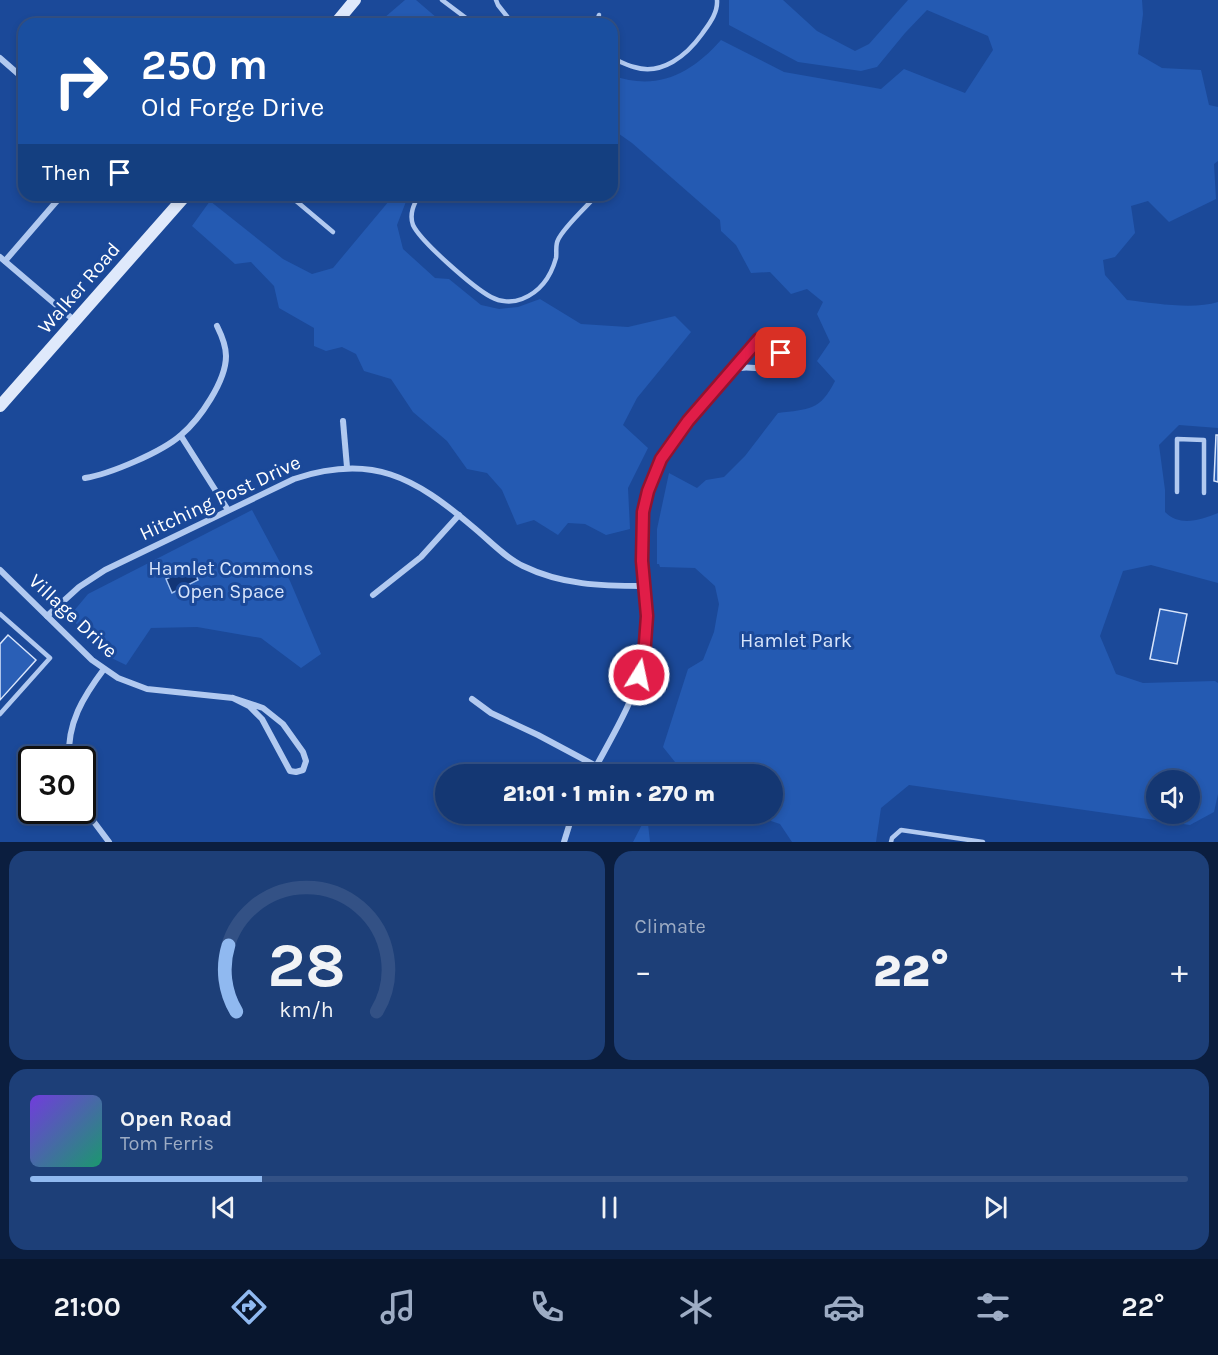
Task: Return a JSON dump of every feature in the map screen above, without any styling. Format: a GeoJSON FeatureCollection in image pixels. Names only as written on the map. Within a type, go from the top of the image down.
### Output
{"type":"FeatureCollection","features":[{"type":"Feature","properties":{"kind":"street"},"geometry":{"type":"LineString","coordinates":[[339,18],[355,0]]}},
{"type":"Feature","properties":{"kind":"street"},"geometry":{"type":"LineString","coordinates":[[0,58],[18,74]]}},
{"type":"Feature","properties":{"kind":"street"},"geometry":{"type":"LineString","coordinates":[[56,201],[2,259],[76,321]]}},
{"type":"Feature","properties":{"kind":"street","name":"Walker Road"},"geometry":{"type":"LineString","coordinates":[[0,406],[181,201]]}},
{"type":"Feature","properties":{"kind":"street"},"geometry":{"type":"LineString","coordinates":[[85,478],[110,472],[172,442],[205,408],[224,370],[226,349],[217,326]]}},
{"type":"Feature","properties":{"kind":"street"},"geometry":{"type":"LineString","coordinates":[[597,764],[624,711],[642,666],[647,616],[642,561],[643,512],[648,491],[661,459],[688,421],[724,377],[759,339],[768,337],[776,340],[781,346],[778,361],[772,367],[741,368],[724,377]]}},
{"type":"Feature","properties":{"kind":"street"},"geometry":{"type":"LineString","coordinates":[[343,421],[346,467]]}},
{"type":"Feature","properties":{"kind":"street"},"geometry":{"type":"LineString","coordinates":[[181,435],[228,510]]}},
{"type":"Feature","properties":{"kind":"street","name":"Hitching Post Drive"},"geometry":{"type":"LineString","coordinates":[[47,616],[79,587],[105,570],[294,479],[313,472],[346,467],[365,468],[400,477],[432,494],[521,565],[552,578],[591,585],[644,586]]}},
{"type":"Feature","properties":{"kind":"street"},"geometry":{"type":"LineString","coordinates":[[374,595],[421,557],[459,515]]}},
{"type":"Feature","properties":{"kind":"street","name":"Village Drive"},"geometry":{"type":"LineString","coordinates":[[0,570],[104,669],[133,685],[147,689],[233,698],[263,708],[283,724],[305,756],[306,764],[303,770],[290,771],[262,720],[249,706],[233,698]]}},
{"type":"Feature","properties":{"kind":"street"},"geometry":{"type":"LineString","coordinates":[[69,746],[76,711],[104,669]]}},
{"type":"Feature","properties":{"kind":"street"},"geometry":{"type":"LineString","coordinates":[[472,699],[491,713],[592,764]]}},
{"type":"Feature","properties":{"kind":"street"},"geometry":{"type":"LineString","coordinates":[[96,824],[109,842]]}},
{"type":"Feature","properties":{"kind":"street"},"geometry":{"type":"LineString","coordinates":[[564,842],[570,824]]}},
{"type":"Feature","properties":{"kind":"lane"},"geometry":{"type":"LineString","coordinates":[[442,0],[466,18]]}},
{"type":"Feature","properties":{"kind":"lane"},"geometry":{"type":"LineString","coordinates":[[496,0],[508,18]]}},
{"type":"Feature","properties":{"kind":"lane"},"geometry":{"type":"LineString","coordinates":[[618,60],[636,68],[656,68],[678,60],[693,47],[712,20],[717,0]]}},
{"type":"Feature","properties":{"kind":"lane"},"geometry":{"type":"LineString","coordinates":[[297,201],[333,232]]}},
{"type":"Feature","properties":{"kind":"lane"},"geometry":{"type":"LineString","coordinates":[[416,201],[412,209],[413,225],[427,243],[459,273],[491,297],[506,302],[522,299],[541,287],[550,275],[556,257],[557,241],[592,201]]}},
{"type":"Feature","properties":{"kind":"lane"},"geometry":{"type":"LineString","coordinates":[[1177,492],[1177,438],[1204,440],[1204,493]]}},
{"type":"Feature","properties":{"kind":"lane"},"geometry":{"type":"LineString","coordinates":[[0,614],[50,658],[0,714]]}},
{"type":"Feature","properties":{"kind":"lane"},"geometry":{"type":"LineString","coordinates":[[891,842],[901,830],[982,842]]}},
{"type":"Feature","properties":{"kind":"green space"},"geometry":{"type":"Polygon","coordinates":[[[405,0],[416,0],[437,18],[384,18],[405,0]]]}},
{"type":"Feature","properties":{"kind":"green space","name":"Hamlet Park"},"geometry":{"type":"Polygon","coordinates":[[[729,0],[783,0],[817,31],[855,51],[869,44],[908,0],[1142,0],[1143,14],[1138,54],[1162,68],[1201,70],[1209,105],[1218,107],[1218,161],[1214,164],[1216,199],[1169,222],[1148,201],[1131,206],[1135,233],[1115,257],[1103,260],[1105,275],[1127,300],[1185,306],[1218,302],[1218,428],[1179,425],[1159,445],[1165,490],[1165,512],[1171,517],[1184,521],[1197,520],[1218,513],[1218,583],[1151,565],[1123,571],[1100,636],[1116,674],[1143,683],[1215,681],[1218,683],[1218,794],[1214,812],[1200,820],[1200,770],[1146,770],[1146,819],[909,785],[881,808],[876,842],[792,842],[780,824],[783,824],[783,764],[674,764],[675,762],[663,747],[688,669],[703,660],[714,632],[719,604],[715,586],[695,568],[660,567],[657,564],[657,529],[669,473],[697,488],[706,480],[724,477],[745,456],[778,413],[812,407],[824,398],[835,381],[817,361],[830,342],[817,314],[823,302],[807,289],[791,294],[770,272],[751,273],[736,245],[721,231],[720,220],[618,133],[618,77],[643,81],[672,77],[698,62],[721,40],[784,72],[881,89],[904,69],[965,93],[993,50],[988,36],[927,10],[877,67],[861,71],[798,62],[729,25],[729,0]]]}},
{"type":"Feature","properties":{"kind":"green space"},"geometry":{"type":"Polygon","coordinates":[[[210,201],[283,259],[312,274],[333,268],[389,201],[406,201],[397,225],[403,249],[435,278],[449,279],[481,305],[499,309],[518,307],[540,299],[581,324],[628,327],[675,316],[691,332],[637,398],[623,425],[648,448],[628,488],[630,529],[606,535],[585,524],[568,523],[558,535],[534,520],[517,525],[502,490],[487,473],[467,469],[447,441],[413,412],[391,379],[364,371],[356,354],[342,347],[326,351],[314,346],[314,328],[279,308],[274,286],[251,262],[235,264],[192,226],[210,201]]]}},
{"type":"Feature","properties":{"kind":"green space","name":"Hamlet Commons Open Space"},"geometry":{"type":"Polygon","coordinates":[[[252,510],[290,581],[321,654],[301,668],[261,638],[197,627],[151,628],[126,665],[103,654],[74,621],[73,612],[88,594],[252,510]]]}},
{"type":"Feature","properties":{"kind":"green space"},"geometry":{"type":"Polygon","coordinates":[[[642,824],[648,824],[650,842],[633,842],[642,824]]]}},
{"type":"Feature","properties":{"kind":"shaded area"},"geometry":{"type":"Polygon","coordinates":[[[192,567],[198,580],[172,593],[166,579],[192,567]]]}},
{"type":"Feature","properties":{"kind":"building"},"geometry":{"type":"Polygon","coordinates":[[[1216,435],[1218,435],[1218,482],[1214,481],[1216,435]]]}},
{"type":"Feature","properties":{"kind":"building"},"geometry":{"type":"Polygon","coordinates":[[[1160,609],[1187,614],[1177,664],[1150,659],[1160,609]]]}},
{"type":"Feature","properties":{"kind":"building"},"geometry":{"type":"Polygon","coordinates":[[[8,635],[36,660],[0,700],[0,644],[8,635]]]}},
{"type":"Feature","properties":{"kind":"route"},"geometry":{"type":"LineString","coordinates":[[639,675],[644,657],[647,616],[642,561],[643,512],[648,491],[661,459],[688,421],[753,344],[759,339],[768,337],[776,340],[781,346],[781,353]]}}]}
